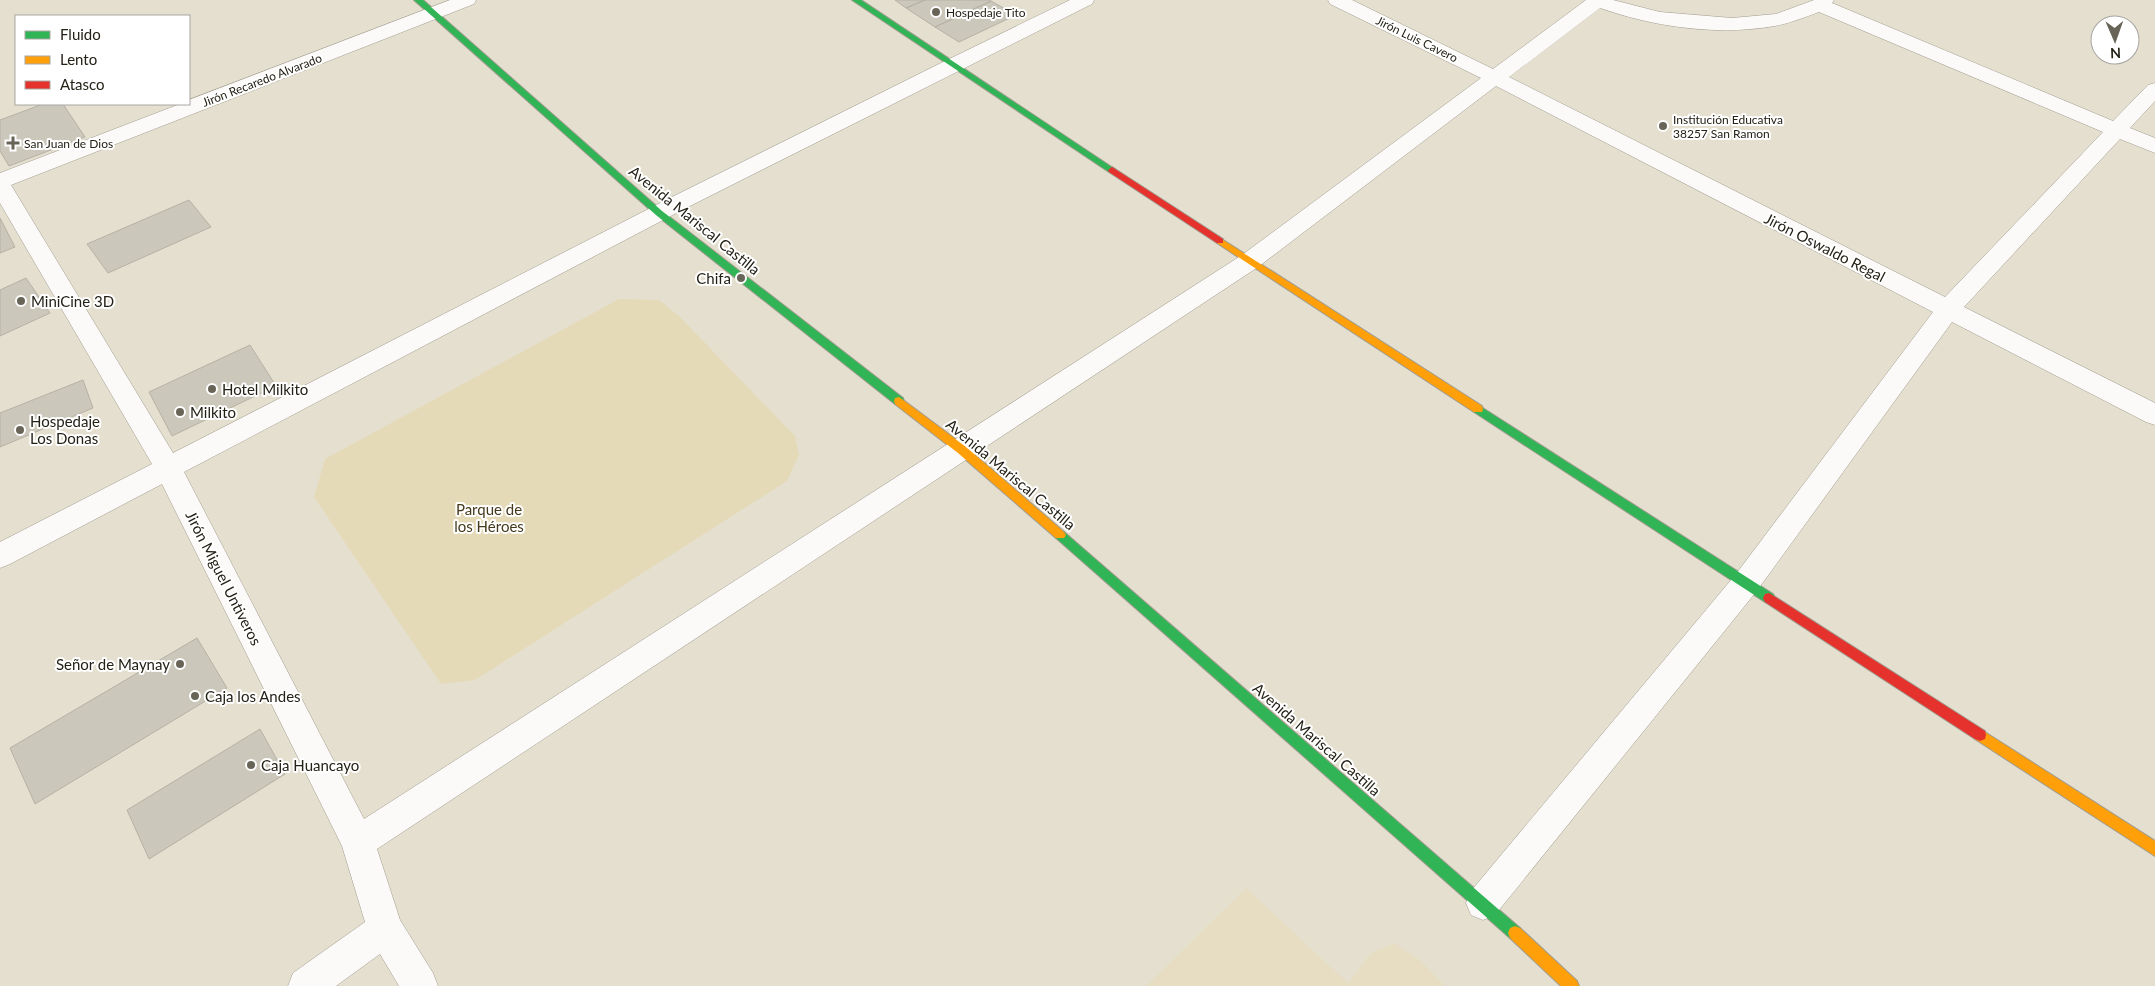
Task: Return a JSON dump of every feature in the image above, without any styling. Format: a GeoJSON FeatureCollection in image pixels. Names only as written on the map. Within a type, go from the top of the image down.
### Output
{"type":"FeatureCollection","features":[{"type":"Feature","properties":{"kind":"main road"},"geometry":{"type":"LineString","coordinates":[[856,0],[1250,261],[2155,849]]}},
{"type":"Feature","properties":{"kind":"main road","name":"Avenida Mariscal Castilla"},"geometry":{"type":"LineString","coordinates":[[426,7],[659,213],[962,450],[1482,903],[1572,986]]}},
{"type":"Feature","properties":{"kind":"street","name":"Jirón Recaredo Alvarado"},"geometry":{"type":"LineString","coordinates":[[190,104],[426,7],[467,0]]}},
{"type":"Feature","properties":{"kind":"street"},"geometry":{"type":"LineString","coordinates":[[0,556],[659,213],[1085,0]]}},
{"type":"Feature","properties":{"kind":"street","name":"Jirón Luis Cavero"},"geometry":{"type":"LineString","coordinates":[[1337,0],[1496,78]]}},
{"type":"Feature","properties":{"kind":"street"},"geometry":{"type":"LineString","coordinates":[[358,842],[1250,261],[1596,1],[1657,18],[1719,24],[1776,20],[1822,3],[2155,146]]}},
{"type":"Feature","properties":{"kind":"street","name":"Jirón Oswaldo Regal"},"geometry":{"type":"LineString","coordinates":[[1496,78],[2155,415]]}},
{"type":"Feature","properties":{"kind":"street"},"geometry":{"type":"LineString","coordinates":[[1482,903],[1746,582],[1948,310],[2155,89]]}},
{"type":"Feature","properties":{"kind":"street","name":"Jirón Recaredo Alvarado"},"geometry":{"type":"LineString","coordinates":[[0,182],[187,105]]}},
{"type":"Feature","properties":{"kind":"street","name":"Jirón Miguel Untiveros"},"geometry":{"type":"LineString","coordinates":[[0,182],[168,468],[358,842],[385,929],[420,986]]}},
{"type":"Feature","properties":{"kind":"street"},"geometry":{"type":"LineString","coordinates":[[306,986],[385,929]]}},
{"type":"Feature","properties":{"kind":"shaded area"},"geometry":{"type":"Polygon","coordinates":[[[1246,888],[1348,983],[1371,953],[1394,943],[1421,961],[1445,986],[1146,986],[1246,888]]]}},
{"type":"Feature","properties":{"kind":"green space","name":"Parque de los Héroes"},"geometry":{"type":"Polygon","coordinates":[[[619,299],[659,300],[679,316],[795,436],[799,455],[787,481],[475,680],[441,684],[314,497],[325,459],[619,299]]]}},
{"type":"Feature","properties":{"kind":"building"},"geometry":{"type":"Polygon","coordinates":[[[895,0],[925,0],[906,8],[895,0]]]}},
{"type":"Feature","properties":{"kind":"building"},"geometry":{"type":"Polygon","coordinates":[[[925,0],[991,1],[935,27],[906,8],[925,0]]]}},
{"type":"Feature","properties":{"kind":"building"},"geometry":{"type":"Polygon","coordinates":[[[991,1],[1016,15],[959,42],[935,27],[991,1]]]}},
{"type":"Feature","properties":{"kind":"building"},"geometry":{"type":"Polygon","coordinates":[[[40,105],[64,105],[85,137],[9,166],[0,151],[0,120],[40,105]]]}},
{"type":"Feature","properties":{"kind":"building"},"geometry":{"type":"Polygon","coordinates":[[[189,200],[211,227],[108,273],[87,244],[189,200]]]}},
{"type":"Feature","properties":{"kind":"building"},"geometry":{"type":"Polygon","coordinates":[[[0,218],[15,247],[0,253],[0,218]]]}},
{"type":"Feature","properties":{"kind":"building","name":"MiniCine 3D"},"geometry":{"type":"Polygon","coordinates":[[[26,278],[50,313],[0,336],[0,290],[26,278]]]}},
{"type":"Feature","properties":{"kind":"building","name":"Hotel Milkito"},"geometry":{"type":"Polygon","coordinates":[[[250,345],[276,386],[172,436],[149,392],[250,345]]]}},
{"type":"Feature","properties":{"kind":"building","name":"Hospedaje Los Donas"},"geometry":{"type":"Polygon","coordinates":[[[83,380],[93,408],[0,447],[0,413],[83,380]]]}},
{"type":"Feature","properties":{"kind":"building"},"geometry":{"type":"Polygon","coordinates":[[[197,638],[227,688],[35,804],[10,748],[197,638]]]}},
{"type":"Feature","properties":{"kind":"building"},"geometry":{"type":"Polygon","coordinates":[[[260,729],[285,774],[149,859],[127,810],[260,729]]]}},
{"type":"Feature","properties":{"kind":"traffic: fast"},"geometry":{"type":"LineString","coordinates":[[418,0],[659,213],[899,401]]}},
{"type":"Feature","properties":{"kind":"traffic: fast"},"geometry":{"type":"LineString","coordinates":[[856,0],[1112,170]]}},
{"type":"Feature","properties":{"kind":"traffic: fast"},"geometry":{"type":"LineString","coordinates":[[1478,409],[1769,598]]}},
{"type":"Feature","properties":{"kind":"traffic: fast"},"geometry":{"type":"LineString","coordinates":[[1060,535],[1515,933]]}},
{"type":"Feature","properties":{"kind":"traffic: slow"},"geometry":{"type":"LineString","coordinates":[[1220,241],[1478,409]]}},
{"type":"Feature","properties":{"kind":"traffic: slow"},"geometry":{"type":"LineString","coordinates":[[899,401],[962,450],[1060,535]]}},
{"type":"Feature","properties":{"kind":"traffic: slow"},"geometry":{"type":"LineString","coordinates":[[1980,735],[2155,849]]}},
{"type":"Feature","properties":{"kind":"traffic: slow"},"geometry":{"type":"LineString","coordinates":[[1515,933],[1572,986]]}},
{"type":"Feature","properties":{"kind":"traffic: jam"},"geometry":{"type":"LineString","coordinates":[[1112,170],[1220,241]]}},
{"type":"Feature","properties":{"kind":"traffic: jam"},"geometry":{"type":"LineString","coordinates":[[1769,598],[1980,735]]}},
{"type":"Feature","properties":{"kind":"place","name":"Hospedaje Tito"},"geometry":{"type":"Point","coordinates":[936,12]}},
{"type":"Feature","properties":{"kind":"place","name":"Institución Educativa 38257 San Ramon"},"geometry":{"type":"Point","coordinates":[1663,126]}},
{"type":"Feature","properties":{"kind":"place","name":"San Juan de Dios"},"geometry":{"type":"Point","coordinates":[13,143]}},
{"type":"Feature","properties":{"kind":"place","name":"Chifa"},"geometry":{"type":"Point","coordinates":[741,278]}},
{"type":"Feature","properties":{"kind":"place","name":"MiniCine 3D"},"geometry":{"type":"Point","coordinates":[21,301]}},
{"type":"Feature","properties":{"kind":"place","name":"Hotel Milkito"},"geometry":{"type":"Point","coordinates":[212,389]}},
{"type":"Feature","properties":{"kind":"place","name":"Milkito"},"geometry":{"type":"Point","coordinates":[180,412]}},
{"type":"Feature","properties":{"kind":"place","name":"Hospedaje Los Donas"},"geometry":{"type":"Point","coordinates":[20,430]}},
{"type":"Feature","properties":{"kind":"place","name":"Señor de Maynay"},"geometry":{"type":"Point","coordinates":[180,664]}},
{"type":"Feature","properties":{"kind":"place","name":"Caja los Andes"},"geometry":{"type":"Point","coordinates":[195,696]}},
{"type":"Feature","properties":{"kind":"place","name":"Caja Huancayo"},"geometry":{"type":"Point","coordinates":[251,765]}}]}
